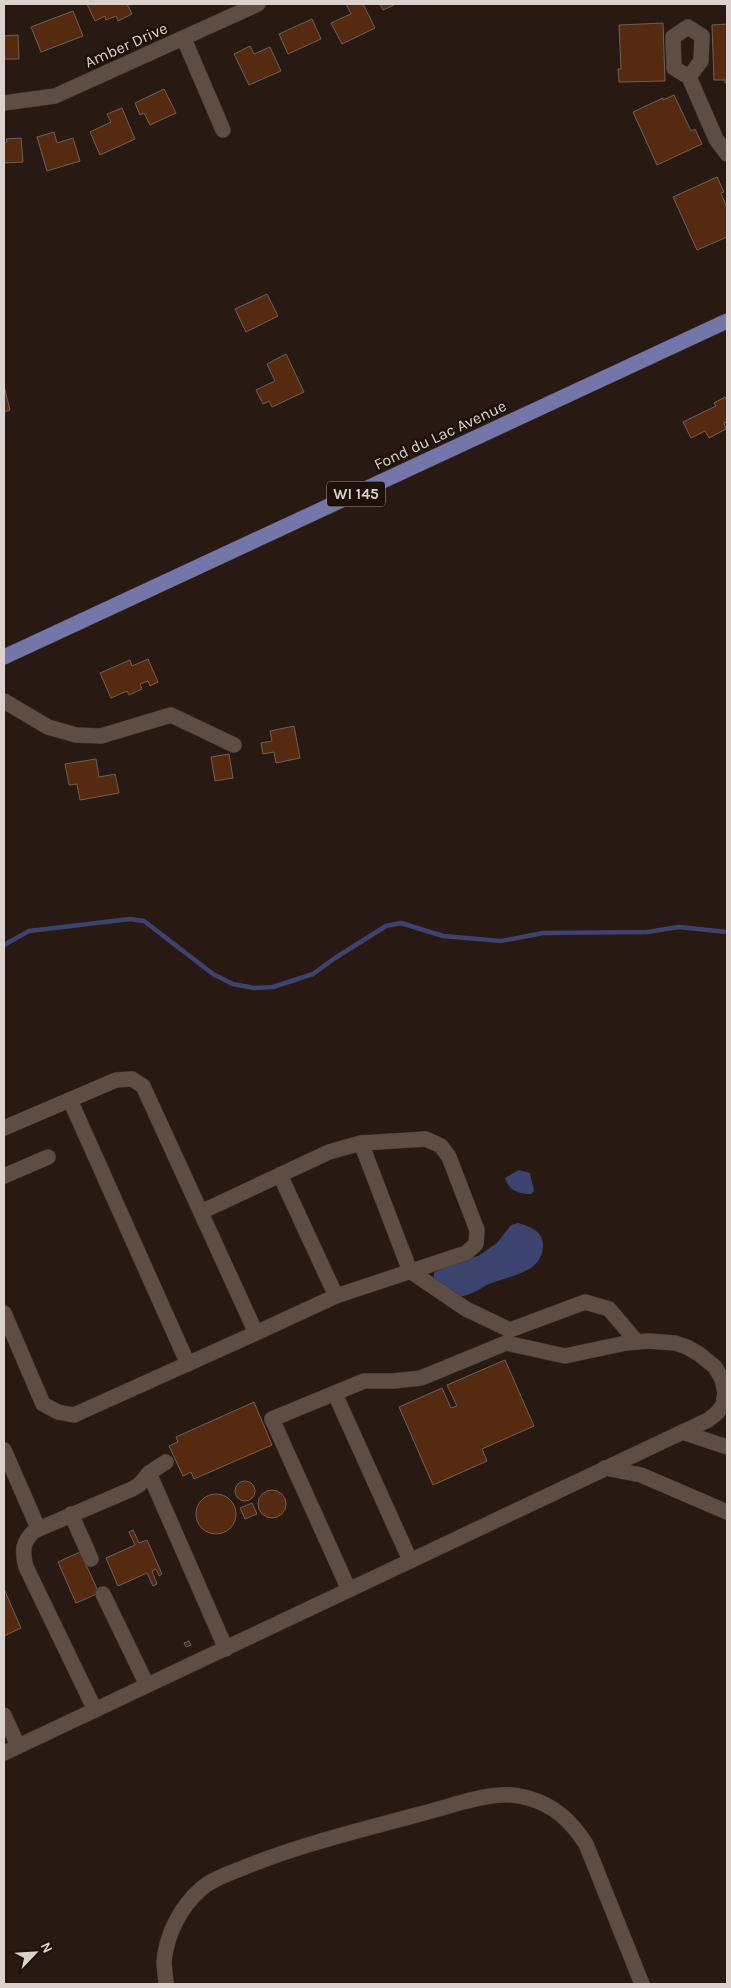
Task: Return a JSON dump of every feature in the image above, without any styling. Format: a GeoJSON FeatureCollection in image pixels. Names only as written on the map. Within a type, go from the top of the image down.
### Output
{"type":"FeatureCollection","features":[{"type":"Feature","properties":{"kind":"main road","name":"Fond du Lac Avenue"},"geometry":{"type":"LineString","coordinates":[[4,657],[727,321]]}},
{"type":"Feature","properties":{"kind":"street","name":"Amber Drive"},"geometry":{"type":"LineString","coordinates":[[4,103],[55,96],[258,4]]}},
{"type":"Feature","properties":{"kind":"street"},"geometry":{"type":"LineString","coordinates":[[184,38],[223,130]]}},
{"type":"Feature","properties":{"kind":"street"},"geometry":{"type":"LineString","coordinates":[[689,77],[716,139],[727,154]]}},
{"type":"Feature","properties":{"kind":"street"},"geometry":{"type":"LineString","coordinates":[[4,700],[48,727],[76,735],[101,736],[170,715],[234,744]]}},
{"type":"Feature","properties":{"kind":"street"},"geometry":{"type":"LineString","coordinates":[[4,1128],[116,1080],[132,1079],[143,1086],[256,1333]]}},
{"type":"Feature","properties":{"kind":"street"},"geometry":{"type":"LineString","coordinates":[[70,1100],[188,1364]]}},
{"type":"Feature","properties":{"kind":"street"},"geometry":{"type":"LineString","coordinates":[[4,1313],[44,1404],[58,1412],[74,1415],[336,1296],[466,1253],[476,1244],[477,1230],[449,1157],[441,1146],[426,1139],[361,1142],[329,1152],[201,1212]]}},
{"type":"Feature","properties":{"kind":"street"},"geometry":{"type":"LineString","coordinates":[[361,1142],[410,1271],[466,1309],[510,1330],[585,1302],[609,1308],[637,1342]]}},
{"type":"Feature","properties":{"kind":"street"},"geometry":{"type":"LineString","coordinates":[[4,1176],[48,1157]]}},
{"type":"Feature","properties":{"kind":"street"},"geometry":{"type":"LineString","coordinates":[[280,1175],[336,1296]]}},
{"type":"Feature","properties":{"kind":"street"},"geometry":{"type":"LineString","coordinates":[[4,1753],[226,1649],[708,1420],[723,1405],[725,1393],[722,1379],[715,1367],[687,1347],[663,1342],[637,1342],[565,1356],[506,1343],[421,1378],[364,1382],[272,1419],[349,1590]]}},
{"type":"Feature","properties":{"kind":"street"},"geometry":{"type":"LineString","coordinates":[[335,1394],[410,1560]]}},
{"type":"Feature","properties":{"kind":"street"},"geometry":{"type":"LineString","coordinates":[[682,1432],[727,1448]]}},
{"type":"Feature","properties":{"kind":"street"},"geometry":{"type":"LineString","coordinates":[[4,1450],[38,1528]]}},
{"type":"Feature","properties":{"kind":"street"},"geometry":{"type":"LineString","coordinates":[[95,1710],[26,1566],[22,1552],[26,1538],[38,1528],[132,1489],[139,1485],[149,1473],[166,1462]]}},
{"type":"Feature","properties":{"kind":"street"},"geometry":{"type":"LineString","coordinates":[[605,1468],[641,1474],[727,1512]]}},
{"type":"Feature","properties":{"kind":"street"},"geometry":{"type":"LineString","coordinates":[[149,1473],[226,1649]]}},
{"type":"Feature","properties":{"kind":"street"},"geometry":{"type":"LineString","coordinates":[[71,1514],[91,1559]]}},
{"type":"Feature","properties":{"kind":"street"},"geometry":{"type":"LineString","coordinates":[[103,1594],[147,1685]]}},
{"type":"Feature","properties":{"kind":"street"},"geometry":{"type":"LineString","coordinates":[[4,1715],[18,1746]]}},
{"type":"Feature","properties":{"kind":"street"},"geometry":{"type":"LineString","coordinates":[[166,1984],[164,1962],[171,1933],[180,1913],[189,1900],[202,1887],[222,1876],[274,1856],[385,1824],[501,1795],[527,1798],[542,1803],[566,1818],[577,1831],[586,1844],[642,1984]]}},
{"type":"Feature","properties":{"kind":"water"},"geometry":{"type":"Polygon","coordinates":[[[519,1170],[530,1173],[534,1191],[531,1194],[515,1191],[509,1186],[505,1178],[519,1170]]]}},
{"type":"Feature","properties":{"kind":"water"},"geometry":{"type":"Polygon","coordinates":[[[518,1223],[534,1229],[542,1239],[542,1254],[532,1267],[524,1272],[458,1297],[446,1293],[433,1285],[434,1273],[440,1266],[478,1256],[497,1243],[511,1225],[518,1223]]]}},
{"type":"Feature","properties":{"kind":"building"},"geometry":{"type":"Polygon","coordinates":[[[87,4],[127,4],[132,14],[118,21],[116,16],[106,20],[105,16],[95,21],[87,4]]]}},
{"type":"Feature","properties":{"kind":"building"},"geometry":{"type":"Polygon","coordinates":[[[346,4],[363,4],[375,28],[342,44],[331,23],[351,14],[346,4]]]}},
{"type":"Feature","properties":{"kind":"building"},"geometry":{"type":"Polygon","coordinates":[[[380,4],[396,4],[383,10],[380,4]]]}},
{"type":"Feature","properties":{"kind":"building"},"geometry":{"type":"Polygon","coordinates":[[[73,11],[83,36],[41,52],[31,27],[73,11]]]}},
{"type":"Feature","properties":{"kind":"building"},"geometry":{"type":"Polygon","coordinates":[[[312,19],[321,39],[288,54],[279,34],[312,19]]]}},
{"type":"Feature","properties":{"kind":"building"},"geometry":{"type":"Polygon","coordinates":[[[663,23],[665,81],[619,82],[618,69],[621,69],[619,25],[663,23]]]}},
{"type":"Feature","properties":{"kind":"building"},"geometry":{"type":"Polygon","coordinates":[[[727,24],[727,83],[725,83],[725,80],[714,80],[712,25],[727,24]]]}},
{"type":"Feature","properties":{"kind":"building"},"geometry":{"type":"Polygon","coordinates":[[[18,35],[19,59],[4,59],[4,36],[18,35]]]}},
{"type":"Feature","properties":{"kind":"building"},"geometry":{"type":"Polygon","coordinates":[[[250,46],[254,54],[270,47],[281,71],[249,85],[234,54],[250,46]]]}},
{"type":"Feature","properties":{"kind":"building"},"geometry":{"type":"Polygon","coordinates":[[[164,89],[176,113],[150,125],[144,113],[140,115],[135,103],[164,89]]]}},
{"type":"Feature","properties":{"kind":"building"},"geometry":{"type":"Polygon","coordinates":[[[674,95],[691,131],[695,129],[702,144],[657,165],[633,112],[674,95]]]}},
{"type":"Feature","properties":{"kind":"building"},"geometry":{"type":"Polygon","coordinates":[[[122,108],[135,139],[100,155],[90,132],[111,122],[107,114],[122,108]]]}},
{"type":"Feature","properties":{"kind":"building"},"geometry":{"type":"Polygon","coordinates":[[[54,132],[57,143],[73,138],[80,161],[47,171],[37,137],[54,132]]]}},
{"type":"Feature","properties":{"kind":"building"},"geometry":{"type":"Polygon","coordinates":[[[21,138],[23,162],[4,163],[4,143],[7,142],[6,139],[21,138]]]}},
{"type":"Feature","properties":{"kind":"building"},"geometry":{"type":"Polygon","coordinates":[[[717,177],[724,192],[721,193],[727,208],[727,237],[697,250],[673,197],[717,177]]]}},
{"type":"Feature","properties":{"kind":"building"},"geometry":{"type":"Polygon","coordinates":[[[267,294],[278,316],[246,332],[235,309],[267,294]]]}},
{"type":"Feature","properties":{"kind":"building"},"geometry":{"type":"Polygon","coordinates":[[[286,354],[304,392],[272,407],[269,401],[263,404],[256,390],[275,381],[267,364],[286,354]]]}},
{"type":"Feature","properties":{"kind":"building"},"geometry":{"type":"Polygon","coordinates":[[[4,386],[10,410],[4,412],[4,386]]]}},
{"type":"Feature","properties":{"kind":"building"},"geometry":{"type":"Polygon","coordinates":[[[725,397],[727,401],[727,422],[724,423],[726,429],[709,438],[705,431],[691,438],[683,422],[716,406],[714,403],[725,397]]]}},
{"type":"Feature","properties":{"kind":"building"},"geometry":{"type":"Polygon","coordinates":[[[148,659],[158,682],[150,686],[148,681],[140,684],[142,689],[129,695],[127,691],[111,698],[100,673],[130,660],[132,666],[148,659]]]}},
{"type":"Feature","properties":{"kind":"building"},"geometry":{"type":"Polygon","coordinates":[[[294,726],[300,758],[276,763],[274,752],[263,754],[261,743],[272,741],[270,731],[294,726]]]}},
{"type":"Feature","properties":{"kind":"building"},"geometry":{"type":"Polygon","coordinates":[[[229,754],[233,778],[215,781],[211,757],[229,754]]]}},
{"type":"Feature","properties":{"kind":"building"},"geometry":{"type":"Polygon","coordinates":[[[96,759],[99,777],[115,774],[119,793],[80,800],[77,784],[69,785],[65,764],[96,759]]]}},
{"type":"Feature","properties":{"kind":"building"},"geometry":{"type":"Polygon","coordinates":[[[505,1360],[534,1426],[482,1449],[487,1461],[433,1485],[399,1407],[442,1388],[451,1408],[457,1406],[447,1385],[505,1360]]]}},
{"type":"Feature","properties":{"kind":"building"},"geometry":{"type":"Polygon","coordinates":[[[254,1402],[272,1445],[194,1479],[191,1472],[183,1476],[169,1446],[178,1442],[176,1437],[254,1402]]]}},
{"type":"Feature","properties":{"kind":"building"},"geometry":{"type":"Polygon","coordinates":[[[245,1481],[252,1484],[255,1491],[252,1498],[245,1501],[238,1498],[235,1491],[238,1484],[245,1481]]]}},
{"type":"Feature","properties":{"kind":"building"},"geometry":{"type":"Polygon","coordinates":[[[272,1490],[282,1494],[286,1504],[282,1514],[272,1518],[262,1514],[258,1504],[262,1494],[272,1490]]]}},
{"type":"Feature","properties":{"kind":"building"},"geometry":{"type":"Polygon","coordinates":[[[220,1494],[227,1497],[233,1503],[236,1514],[235,1522],[227,1531],[220,1534],[212,1534],[205,1531],[197,1522],[196,1510],[199,1503],[208,1495],[220,1494]]]}},
{"type":"Feature","properties":{"kind":"building"},"geometry":{"type":"Polygon","coordinates":[[[252,1503],[257,1514],[245,1519],[240,1508],[252,1503]]]}},
{"type":"Feature","properties":{"kind":"building"},"geometry":{"type":"Polygon","coordinates":[[[133,1530],[139,1543],[147,1540],[162,1574],[159,1576],[156,1569],[152,1571],[157,1584],[153,1586],[147,1573],[118,1586],[106,1558],[135,1545],[129,1532],[133,1530]]]}},
{"type":"Feature","properties":{"kind":"building"},"geometry":{"type":"Polygon","coordinates":[[[80,1552],[99,1593],[76,1603],[58,1562],[80,1552]]]}},
{"type":"Feature","properties":{"kind":"building"},"geometry":{"type":"Polygon","coordinates":[[[4,1589],[21,1628],[4,1636],[4,1589]]]}},
{"type":"Feature","properties":{"kind":"building"},"geometry":{"type":"Polygon","coordinates":[[[189,1641],[191,1645],[186,1647],[184,1643],[189,1641]]]}},
{"type":"Feature","properties":{"kind":"waterway"},"geometry":{"type":"LineString","coordinates":[[4,945],[29,931],[130,919],[144,921],[213,974],[233,984],[254,988],[273,987],[313,974],[386,926],[401,923],[443,936],[501,941],[543,933],[647,932],[679,927],[727,932]]}}]}
